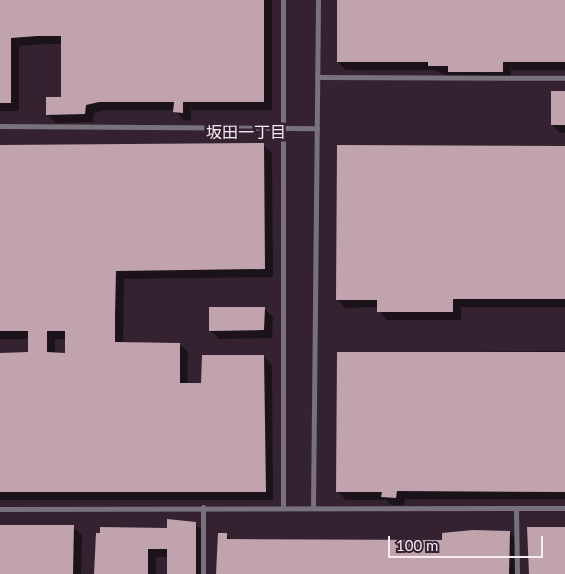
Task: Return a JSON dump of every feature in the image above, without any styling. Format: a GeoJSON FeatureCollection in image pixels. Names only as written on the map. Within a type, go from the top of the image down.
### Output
{"type":"FeatureCollection","features":[{"type":"Feature","properties":{"kind":"lane"},"geometry":{"type":"LineString","coordinates":[[283,0],[283,506]]}},
{"type":"Feature","properties":{"kind":"lane"},"geometry":{"type":"LineString","coordinates":[[313,506],[318,0]]}},
{"type":"Feature","properties":{"kind":"lane"},"geometry":{"type":"LineString","coordinates":[[317,77],[565,78]]}},
{"type":"Feature","properties":{"kind":"lane"},"geometry":{"type":"LineString","coordinates":[[0,126],[317,128]]}},
{"type":"Feature","properties":{"kind":"lane"},"geometry":{"type":"LineString","coordinates":[[0,509],[283,506],[565,508]]}},
{"type":"Feature","properties":{"kind":"lane"},"geometry":{"type":"LineString","coordinates":[[202,574],[203,507]]}},
{"type":"Feature","properties":{"kind":"lane"},"geometry":{"type":"LineString","coordinates":[[516,508],[516,574]]}},
{"type":"Feature","properties":{"kind":"building"},"geometry":{"type":"Polygon","coordinates":[[[0,0],[264,0],[264,102],[183,102],[183,113],[173,112],[174,102],[99,102],[86,105],[85,114],[46,115],[46,97],[61,97],[61,36],[37,36],[11,38],[11,103],[0,103],[0,0]]]}},
{"type":"Feature","properties":{"kind":"building"},"geometry":{"type":"Polygon","coordinates":[[[337,0],[565,0],[565,62],[503,62],[503,72],[448,72],[448,66],[428,66],[428,62],[337,62],[337,0]]]}},
{"type":"Feature","properties":{"kind":"building"},"geometry":{"type":"Polygon","coordinates":[[[551,91],[565,91],[565,125],[551,125],[551,91]]]}},
{"type":"Feature","properties":{"kind":"building"},"geometry":{"type":"Polygon","coordinates":[[[264,143],[265,269],[116,271],[115,342],[180,343],[180,383],[201,383],[202,355],[264,355],[266,492],[0,492],[0,353],[28,352],[28,331],[0,331],[0,145],[264,143]],[[47,331],[47,352],[65,353],[65,331],[47,331]]]}},
{"type":"Feature","properties":{"kind":"building"},"geometry":{"type":"Polygon","coordinates":[[[337,145],[565,146],[565,299],[453,299],[453,312],[377,312],[377,300],[336,300],[337,145]]]}},
{"type":"Feature","properties":{"kind":"building"},"geometry":{"type":"Polygon","coordinates":[[[209,307],[265,307],[264,330],[209,331],[209,307]]]}},
{"type":"Feature","properties":{"kind":"building"},"geometry":{"type":"Polygon","coordinates":[[[337,352],[565,352],[565,492],[397,491],[396,498],[381,497],[382,492],[336,492],[337,352]]]}},
{"type":"Feature","properties":{"kind":"building"},"geometry":{"type":"Polygon","coordinates":[[[167,519],[196,522],[196,574],[167,574],[167,549],[148,549],[148,574],[94,574],[96,533],[100,533],[100,527],[167,528],[167,519]]]}},
{"type":"Feature","properties":{"kind":"building"},"geometry":{"type":"Polygon","coordinates":[[[0,525],[74,525],[73,574],[0,574],[0,525]]]}},
{"type":"Feature","properties":{"kind":"building"},"geometry":{"type":"Polygon","coordinates":[[[527,527],[565,527],[565,574],[529,574],[527,527]]]}},
{"type":"Feature","properties":{"kind":"building"},"geometry":{"type":"Polygon","coordinates":[[[473,530],[510,531],[509,574],[216,574],[218,533],[227,533],[227,539],[442,540],[442,533],[473,530]]]}},
{"type":"Feature","properties":{"kind":"district","name":"坂田一丁目"},"geometry":{"type":"Point","coordinates":[246,132]}}]}
